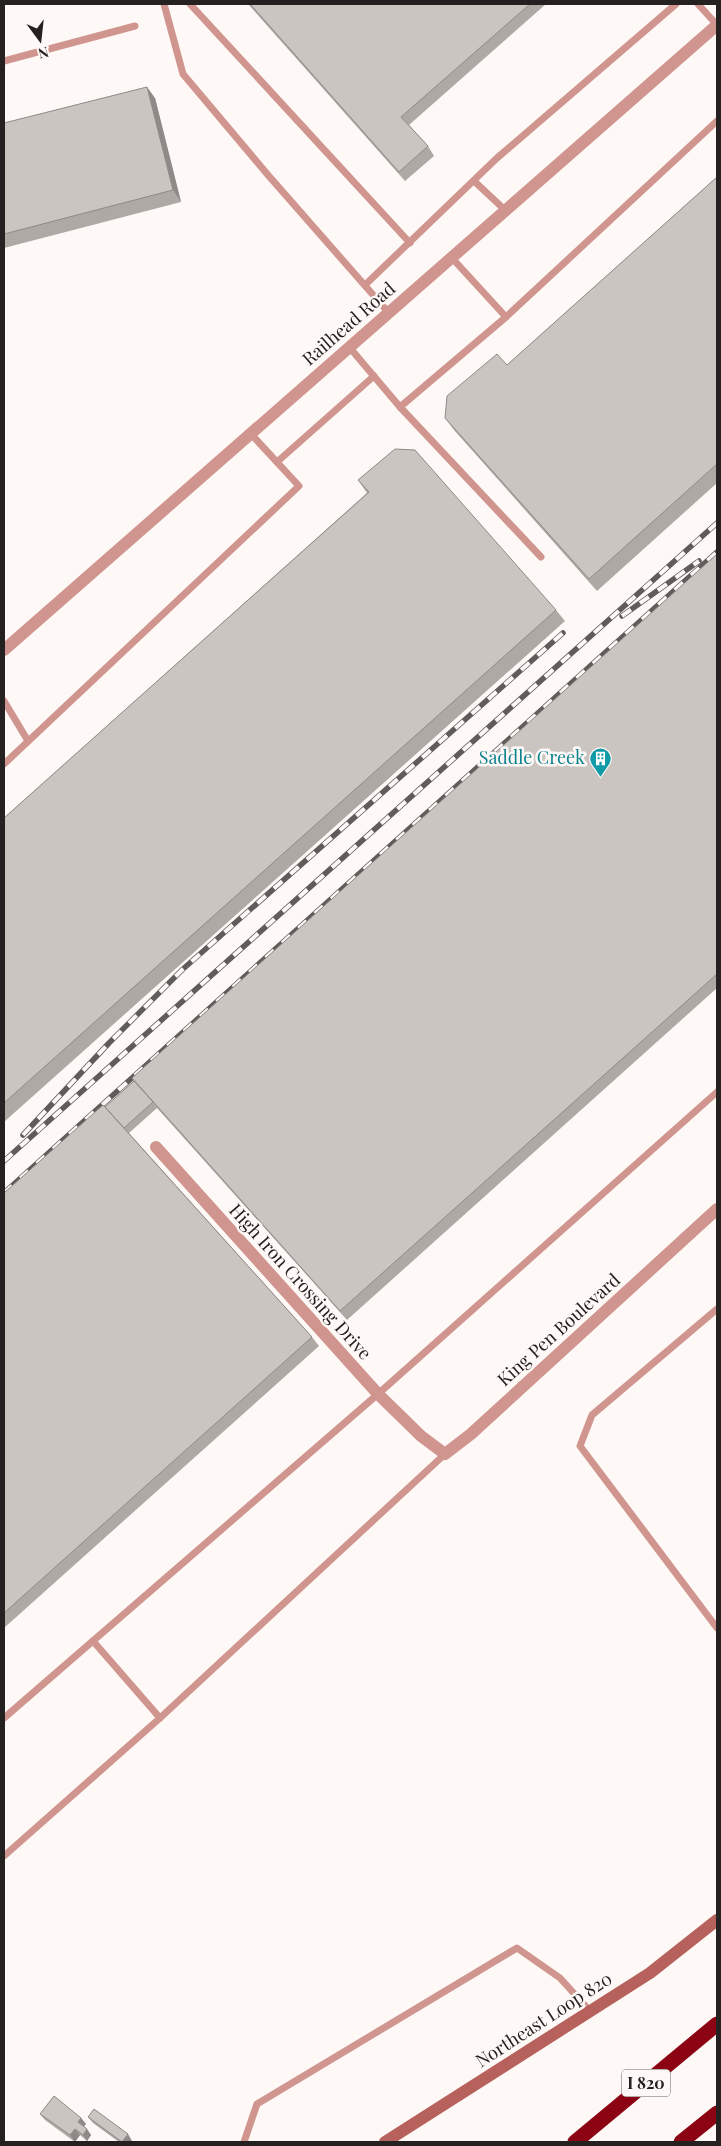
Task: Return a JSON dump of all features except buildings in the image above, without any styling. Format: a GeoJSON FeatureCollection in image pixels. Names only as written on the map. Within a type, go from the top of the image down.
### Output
{"type":"FeatureCollection","features":[{"type":"Feature","properties":{"kind":"highway","name":"I 820"},"geometry":{"type":"LineString","coordinates":[[575,2142],[717,2024]]}},
{"type":"Feature","properties":{"kind":"highway"},"geometry":{"type":"LineString","coordinates":[[681,2142],[717,2113]]}},
{"type":"Feature","properties":{"kind":"street","name":"Railhead Road"},"geometry":{"type":"LineString","coordinates":[[4,650],[717,24]]}},
{"type":"Feature","properties":{"kind":"street","name":"High Iron Crossing Drive"},"geometry":{"type":"LineString","coordinates":[[156,1147],[378,1394],[421,1436],[445,1454]]}},
{"type":"Feature","properties":{"kind":"street","name":"King Pen Boulevard"},"geometry":{"type":"LineString","coordinates":[[445,1454],[471,1434],[717,1209]]}},
{"type":"Feature","properties":{"kind":"street","name":"Northeast Loop 820"},"geometry":{"type":"LineString","coordinates":[[385,2142],[650,1973],[717,1920]]}},
{"type":"Feature","properties":{"kind":"lane"},"geometry":{"type":"LineString","coordinates":[[164,4],[183,74],[389,313]]}},
{"type":"Feature","properties":{"kind":"lane"},"geometry":{"type":"LineString","coordinates":[[190,4],[410,243]]}},
{"type":"Feature","properties":{"kind":"lane"},"geometry":{"type":"LineString","coordinates":[[365,285],[474,180],[676,4]]}},
{"type":"Feature","properties":{"kind":"lane"},"geometry":{"type":"LineString","coordinates":[[698,4],[717,24]]}},
{"type":"Feature","properties":{"kind":"lane"},"geometry":{"type":"LineString","coordinates":[[4,61],[136,26]]}},
{"type":"Feature","properties":{"kind":"lane"},"geometry":{"type":"LineString","coordinates":[[400,407],[506,317],[717,121]]}},
{"type":"Feature","properties":{"kind":"lane"},"geometry":{"type":"LineString","coordinates":[[474,180],[506,210]]}},
{"type":"Feature","properties":{"kind":"lane"},"geometry":{"type":"LineString","coordinates":[[452,258],[506,317]]}},
{"type":"Feature","properties":{"kind":"lane"},"geometry":{"type":"LineString","coordinates":[[350,348],[400,407],[541,557]]}},
{"type":"Feature","properties":{"kind":"lane"},"geometry":{"type":"LineString","coordinates":[[277,462],[374,376]]}},
{"type":"Feature","properties":{"kind":"lane"},"geometry":{"type":"LineString","coordinates":[[4,764],[299,486],[251,434]]}},
{"type":"Feature","properties":{"kind":"lane"},"geometry":{"type":"LineString","coordinates":[[4,701],[28,741]]}},
{"type":"Feature","properties":{"kind":"lane"},"geometry":{"type":"LineString","coordinates":[[4,1718],[378,1394],[717,1092]]}},
{"type":"Feature","properties":{"kind":"lane"},"geometry":{"type":"LineString","coordinates":[[717,1309],[592,1416],[580,1446],[717,1628]]}},
{"type":"Feature","properties":{"kind":"lane"},"geometry":{"type":"LineString","coordinates":[[4,1856],[160,1718],[445,1454]]}},
{"type":"Feature","properties":{"kind":"lane"},"geometry":{"type":"LineString","coordinates":[[93,1641],[160,1718]]}},
{"type":"Feature","properties":{"kind":"lane"},"geometry":{"type":"LineString","coordinates":[[244,2142],[257,2104],[517,1948],[560,1978],[590,2011]]}},
{"type":"Feature","properties":{"kind":"railway"},"geometry":{"type":"LineString","coordinates":[[4,1161],[717,523]]}},
{"type":"Feature","properties":{"kind":"railway"},"geometry":{"type":"LineString","coordinates":[[4,1193],[717,552]]}},
{"type":"Feature","properties":{"kind":"railway"},"geometry":{"type":"LineString","coordinates":[[622,616],[699,561]]}},
{"type":"Feature","properties":{"kind":"railway"},"geometry":{"type":"LineString","coordinates":[[23,1135],[109,1043],[183,969],[563,633]]}},
{"type":"Feature","properties":{"kind":"place","name":"Saddle Creek"},"geometry":{"type":"Point","coordinates":[601,777]}}]}
